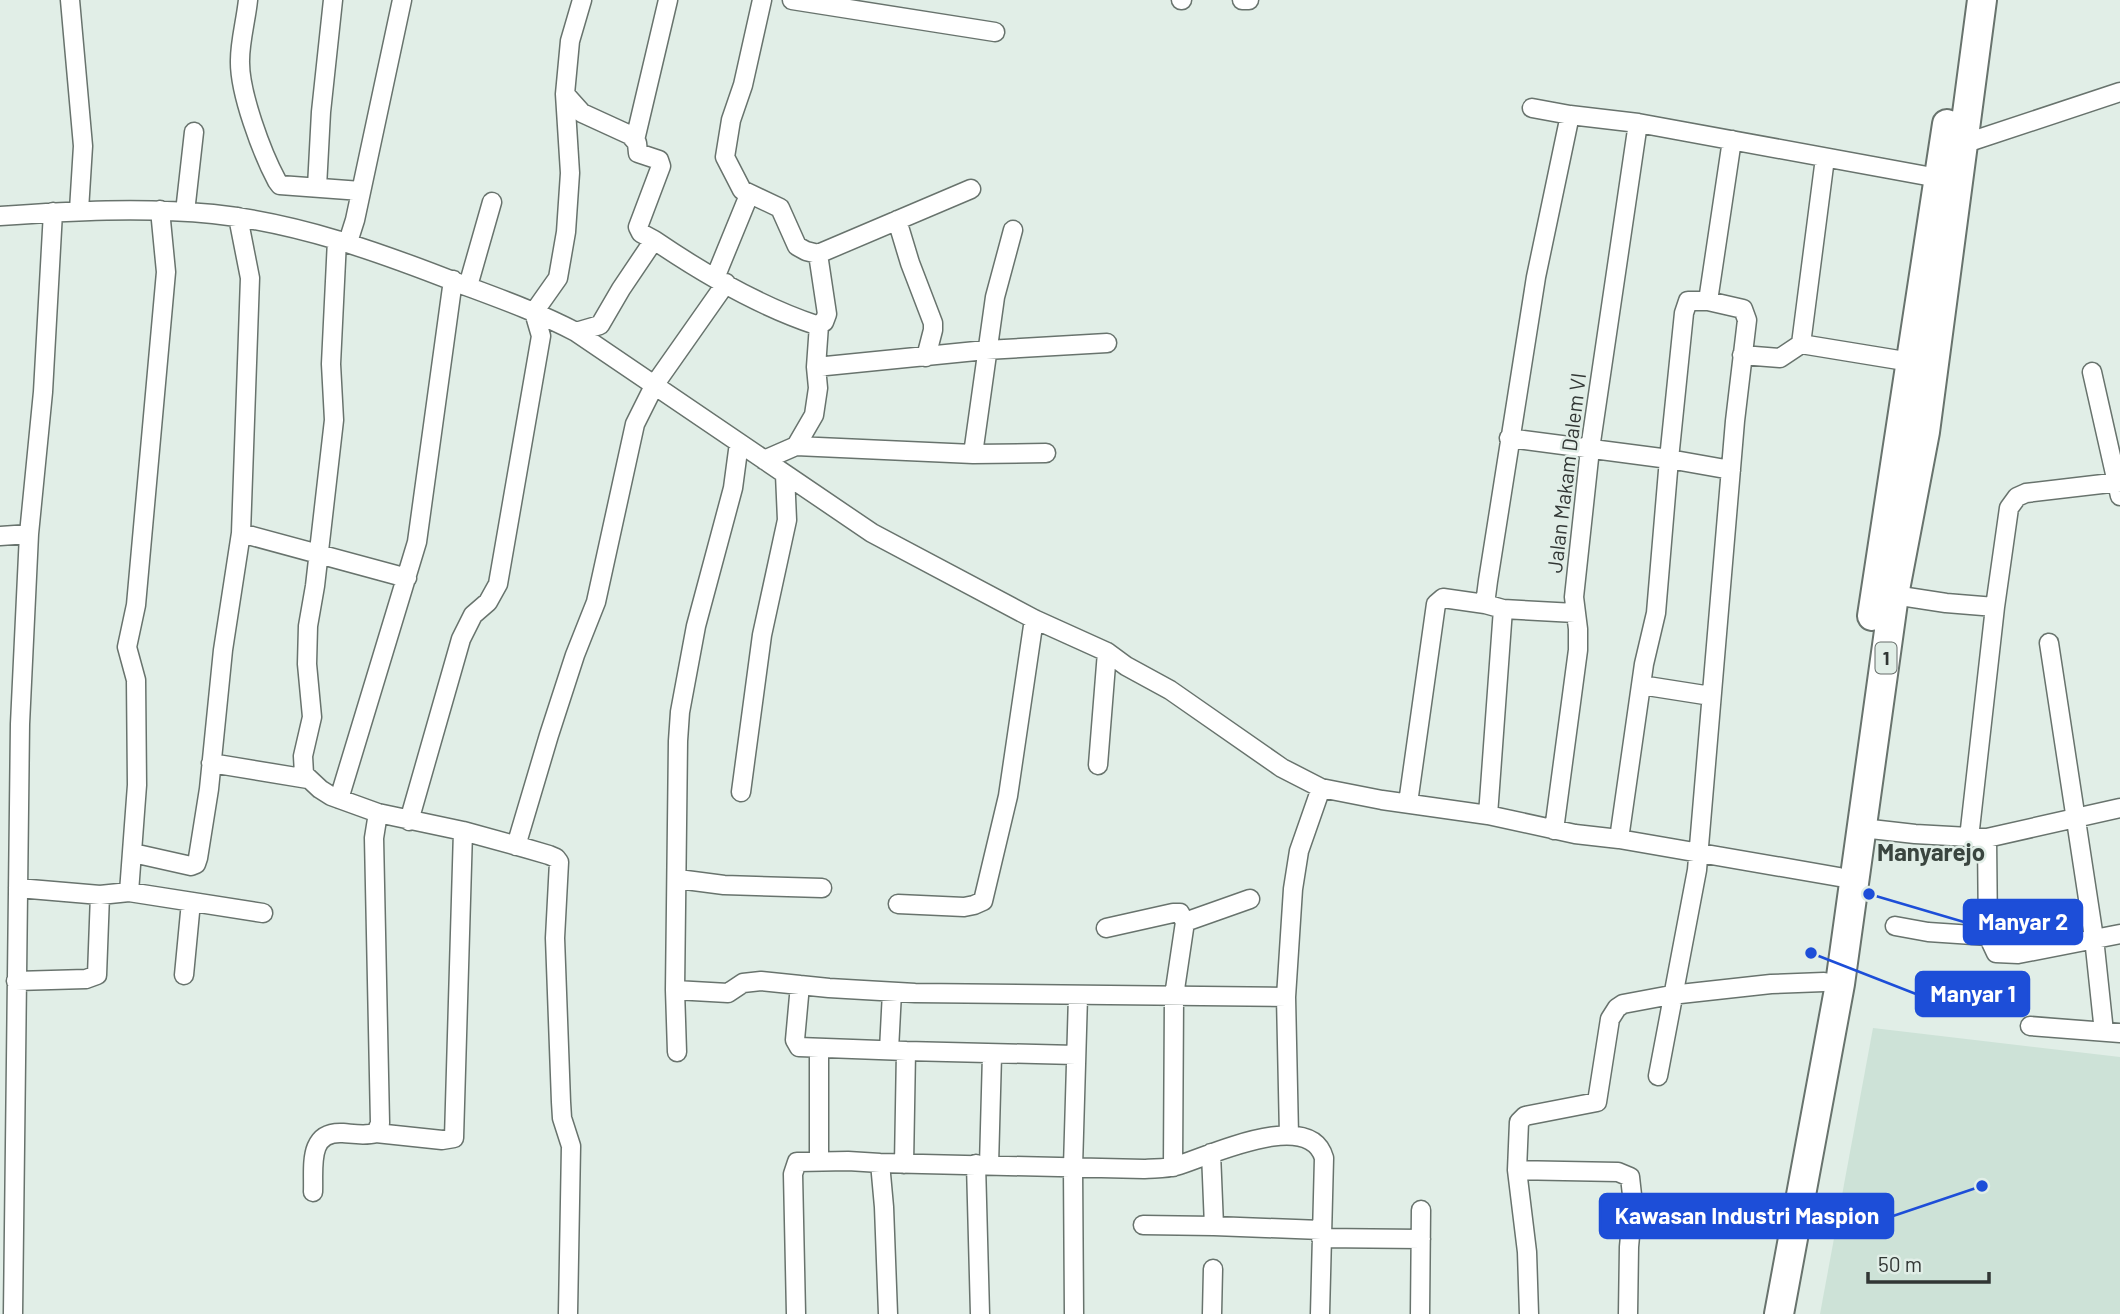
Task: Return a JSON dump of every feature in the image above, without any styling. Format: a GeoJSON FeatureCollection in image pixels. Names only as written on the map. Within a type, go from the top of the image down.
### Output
{"type":"FeatureCollection","features":[{"type":"Feature","properties":{"kind":"highway","name":"1"},"geometry":{"type":"LineString","coordinates":[[1763,1314],[1782,1195],[1824,982],[1875,593],[1966,0]]}},
{"type":"Feature","properties":{"kind":"highway","name":"1"},"geometry":{"type":"LineString","coordinates":[[1779,1314],[1840,984],[1862,828],[1907,597],[1925,432],[1983,0]]}},
{"type":"Feature","properties":{"kind":"street"},"geometry":{"type":"LineString","coordinates":[[70,0],[83,146],[79,210]]}},
{"type":"Feature","properties":{"kind":"street"},"geometry":{"type":"LineString","coordinates":[[248,0],[239,59],[241,86],[278,183],[361,191]]}},
{"type":"Feature","properties":{"kind":"street"},"geometry":{"type":"LineString","coordinates":[[317,187],[320,112],[333,0]]}},
{"type":"Feature","properties":{"kind":"street"},"geometry":{"type":"LineString","coordinates":[[307,779],[303,770],[303,757],[312,716],[306,643],[334,420],[331,364],[342,241],[361,191],[402,0]]}},
{"type":"Feature","properties":{"kind":"street"},"geometry":{"type":"LineString","coordinates":[[534,312],[558,278],[566,232],[569,173],[565,94],[570,41],[582,0]]}},
{"type":"Feature","properties":{"kind":"street"},"geometry":{"type":"LineString","coordinates":[[668,0],[635,140],[638,153],[659,160],[661,164],[638,225],[641,233],[720,281],[787,314],[819,325]]}},
{"type":"Feature","properties":{"kind":"street"},"geometry":{"type":"LineString","coordinates":[[762,0],[743,85],[731,120],[725,157],[737,185],[749,195],[780,208],[797,246],[818,254],[971,189]]}},
{"type":"Feature","properties":{"kind":"street"},"geometry":{"type":"LineString","coordinates":[[792,0],[995,32]]}},
{"type":"Feature","properties":{"kind":"street"},"geometry":{"type":"LineString","coordinates":[[1242,0],[1249,0]]}},
{"type":"Feature","properties":{"kind":"street"},"geometry":{"type":"LineString","coordinates":[[1963,144],[2120,93]]}},
{"type":"Feature","properties":{"kind":"street"},"geometry":{"type":"LineString","coordinates":[[565,94],[582,113],[635,140]]}},
{"type":"Feature","properties":{"kind":"street"},"geometry":{"type":"LineString","coordinates":[[1532,108],[1638,123],[1938,178]]}},
{"type":"Feature","properties":{"kind":"street"},"geometry":{"type":"LineString","coordinates":[[1488,815],[1494,606],[1509,438],[1535,277],[1570,115]]}},
{"type":"Feature","properties":{"kind":"street","name":"Jalan Makam Dalem VI"},"geometry":{"type":"LineString","coordinates":[[1554,830],[1578,650],[1574,597],[1590,449],[1638,123]]}},
{"type":"Feature","properties":{"kind":"street"},"geometry":{"type":"LineString","coordinates":[[185,212],[194,132]]}},
{"type":"Feature","properties":{"kind":"street"},"geometry":{"type":"LineString","coordinates":[[1708,300],[1732,140]]}},
{"type":"Feature","properties":{"kind":"street"},"geometry":{"type":"LineString","coordinates":[[1801,344],[1825,158]]}},
{"type":"Feature","properties":{"kind":"street"},"geometry":{"type":"LineString","coordinates":[[516,846],[575,655],[596,602],[635,424],[655,384],[720,281],[749,195]]}},
{"type":"Feature","properties":{"kind":"street"},"geometry":{"type":"LineString","coordinates":[[339,799],[417,542],[461,283],[492,202]]}},
{"type":"Feature","properties":{"kind":"street"},"geometry":{"type":"LineString","coordinates":[[0,216],[79,210],[185,212],[238,217],[342,241],[406,261],[534,312],[576,332],[872,533],[1034,619],[1107,652],[1126,666],[1170,690],[1282,768],[1321,788],[1839,877]]}},
{"type":"Feature","properties":{"kind":"street"},"geometry":{"type":"LineString","coordinates":[[129,892],[137,785],[136,680],[127,647],[136,604],[166,272],[160,211]]}},
{"type":"Feature","properties":{"kind":"street"},"geometry":{"type":"LineString","coordinates":[[13,1314],[6,1266],[7,1069],[16,981],[20,724],[29,534],[43,392],[53,212]]}},
{"type":"Feature","properties":{"kind":"street"},"geometry":{"type":"LineString","coordinates":[[133,853],[191,866],[196,864],[241,533],[250,278],[238,217]]}},
{"type":"Feature","properties":{"kind":"street"},"geometry":{"type":"LineString","coordinates":[[897,220],[909,263],[933,323],[926,357]]}},
{"type":"Feature","properties":{"kind":"street"},"geometry":{"type":"LineString","coordinates":[[973,454],[995,297],[1013,230]]}},
{"type":"Feature","properties":{"kind":"street"},"geometry":{"type":"LineString","coordinates":[[576,332],[600,325],[654,240]]}},
{"type":"Feature","properties":{"kind":"street"},"geometry":{"type":"LineString","coordinates":[[818,254],[827,314],[826,320],[819,325]]}},
{"type":"Feature","properties":{"kind":"street"},"geometry":{"type":"LineString","coordinates":[[1619,839],[1641,685],[1658,600],[1668,459],[1686,303],[1692,300],[1708,300],[1746,311],[1747,320],[1731,470],[1697,870],[1671,995],[1658,1076]]}},
{"type":"Feature","properties":{"kind":"street"},"geometry":{"type":"LineString","coordinates":[[409,821],[461,639],[473,615],[488,603],[498,584],[541,336],[534,312]]}},
{"type":"Feature","properties":{"kind":"street"},"geometry":{"type":"LineString","coordinates":[[796,446],[814,415],[817,404],[819,325]]}},
{"type":"Feature","properties":{"kind":"street"},"geometry":{"type":"LineString","coordinates":[[816,367],[986,350],[1107,343]]}},
{"type":"Feature","properties":{"kind":"street"},"geometry":{"type":"LineString","coordinates":[[1742,355],[1780,358],[1801,344],[1911,362]]}},
{"type":"Feature","properties":{"kind":"street"},"geometry":{"type":"LineString","coordinates":[[2092,372],[2119,487],[2026,493],[2013,501],[2009,508],[1994,607],[1978,838],[1988,936],[1993,950],[1998,954],[2018,954],[2120,934]]}},
{"type":"Feature","properties":{"kind":"street"},"geometry":{"type":"LineString","coordinates":[[1509,438],[1731,470]]}},
{"type":"Feature","properties":{"kind":"street"},"geometry":{"type":"LineString","coordinates":[[677,1052],[675,990],[680,712],[696,626],[733,488],[739,443]]}},
{"type":"Feature","properties":{"kind":"street"},"geometry":{"type":"LineString","coordinates":[[764,460],[796,446],[973,454],[1046,453]]}},
{"type":"Feature","properties":{"kind":"street"},"geometry":{"type":"LineString","coordinates":[[741,792],[762,635],[787,520],[785,474]]}},
{"type":"Feature","properties":{"kind":"street"},"geometry":{"type":"LineString","coordinates":[[241,533],[407,578]]}},
{"type":"Feature","properties":{"kind":"street"},"geometry":{"type":"LineString","coordinates":[[0,536],[29,534]]}},
{"type":"Feature","properties":{"kind":"street"},"geometry":{"type":"LineString","coordinates":[[1907,597],[1994,607]]}},
{"type":"Feature","properties":{"kind":"street"},"geometry":{"type":"LineString","coordinates":[[1408,803],[1436,604],[1443,598],[1494,606],[1575,613]]}},
{"type":"Feature","properties":{"kind":"street"},"geometry":{"type":"LineString","coordinates":[[898,904],[964,907],[983,901],[1008,796],[1034,619]]}},
{"type":"Feature","properties":{"kind":"street"},"geometry":{"type":"LineString","coordinates":[[2030,1026],[2112,1032],[2094,939],[2049,643]]}},
{"type":"Feature","properties":{"kind":"street"},"geometry":{"type":"LineString","coordinates":[[1098,765],[1107,652]]}},
{"type":"Feature","properties":{"kind":"street"},"geometry":{"type":"LineString","coordinates":[[1641,685],[1711,696]]}},
{"type":"Feature","properties":{"kind":"street"},"geometry":{"type":"LineString","coordinates":[[211,763],[307,779],[339,799],[378,813],[463,831],[549,855],[559,862],[555,938],[561,1102],[562,1118],[571,1146],[568,1313]]}},
{"type":"Feature","properties":{"kind":"street"},"geometry":{"type":"LineString","coordinates":[[1289,1135],[1286,997],[1293,889],[1299,851],[1321,788]]}},
{"type":"Feature","properties":{"kind":"street"},"geometry":{"type":"LineString","coordinates":[[1862,828],[1978,838],[2076,820],[2120,808]]}},
{"type":"Feature","properties":{"kind":"street"},"geometry":{"type":"LineString","coordinates":[[376,1133],[380,1123],[374,838],[378,813]]}},
{"type":"Feature","properties":{"kind":"street"},"geometry":{"type":"LineString","coordinates":[[313,1192],[314,1152],[329,1134],[376,1133],[442,1140],[454,1138],[463,831]]}},
{"type":"Feature","properties":{"kind":"street"},"geometry":{"type":"LineString","coordinates":[[678,880],[724,885],[822,888]]}},
{"type":"Feature","properties":{"kind":"street"},"geometry":{"type":"LineString","coordinates":[[18,888],[100,895],[129,892],[263,913]]}},
{"type":"Feature","properties":{"kind":"street"},"geometry":{"type":"LineString","coordinates":[[16,981],[86,979],[97,975],[100,895]]}},
{"type":"Feature","properties":{"kind":"street"},"geometry":{"type":"LineString","coordinates":[[1185,922],[1250,899]]}},
{"type":"Feature","properties":{"kind":"street"},"geometry":{"type":"LineString","coordinates":[[184,975],[191,902]]}},
{"type":"Feature","properties":{"kind":"street"},"geometry":{"type":"LineString","coordinates":[[1106,928],[1173,913],[1180,913],[1185,922],[1174,996],[1173,1167]]}},
{"type":"Feature","properties":{"kind":"street"},"geometry":{"type":"LineString","coordinates":[[1895,926],[1928,932],[1988,936]]}},
{"type":"Feature","properties":{"kind":"street"},"geometry":{"type":"LineString","coordinates":[[675,990],[728,993],[743,983],[761,981],[892,992],[1286,997]]}},
{"type":"Feature","properties":{"kind":"street"},"geometry":{"type":"LineString","coordinates":[[1529,1314],[1527,1252],[1517,1170],[1519,1122],[1522,1118],[1597,1102],[1610,1019],[1617,1008],[1671,995],[1771,984],[1824,982]]}},
{"type":"Feature","properties":{"kind":"street"},"geometry":{"type":"LineString","coordinates":[[800,985],[795,1040],[799,1047],[992,1055],[1076,1055]]}},
{"type":"Feature","properties":{"kind":"street"},"geometry":{"type":"LineString","coordinates":[[892,992],[904,1164]]}},
{"type":"Feature","properties":{"kind":"street"},"geometry":{"type":"LineString","coordinates":[[1074,1314],[1073,1167],[1078,996]]}},
{"type":"Feature","properties":{"kind":"street"},"geometry":{"type":"LineString","coordinates":[[819,1048],[819,1161]]}},
{"type":"Feature","properties":{"kind":"street"},"geometry":{"type":"LineString","coordinates":[[980,1314],[983,1165],[992,1055]]}},
{"type":"Feature","properties":{"kind":"street"},"geometry":{"type":"LineString","coordinates":[[796,1314],[794,1167],[797,1161],[1144,1169],[1173,1167],[1247,1142],[1289,1135],[1307,1139],[1319,1146],[1323,1153],[1325,1166],[1320,1314]]}},
{"type":"Feature","properties":{"kind":"street"},"geometry":{"type":"LineString","coordinates":[[1211,1153],[1214,1226]]}},
{"type":"Feature","properties":{"kind":"street"},"geometry":{"type":"LineString","coordinates":[[880,1163],[888,1314]]}},
{"type":"Feature","properties":{"kind":"street"},"geometry":{"type":"LineString","coordinates":[[1517,1170],[1618,1172],[1630,1177],[1633,1196],[1628,1314]]}},
{"type":"Feature","properties":{"kind":"street"},"geometry":{"type":"LineString","coordinates":[[1420,1314],[1421,1210]]}},
{"type":"Feature","properties":{"kind":"street"},"geometry":{"type":"LineString","coordinates":[[1143,1225],[1214,1226],[1421,1239]]}},
{"type":"Feature","properties":{"kind":"street"},"geometry":{"type":"LineString","coordinates":[[1212,1314],[1213,1269]]}},
{"type":"Feature","properties":{"kind":"shaded area"},"geometry":{"type":"Polygon","coordinates":[[[1873,1028],[2120,1057],[2120,1314],[1820,1314],[1873,1028]]]}},
{"type":"Feature","properties":{"kind":"place","name":"Manyar 2"},"geometry":{"type":"Point","coordinates":[1869,894]}},
{"type":"Feature","properties":{"kind":"place","name":"Manyar 1"},"geometry":{"type":"Point","coordinates":[1811,953]}},
{"type":"Feature","properties":{"kind":"place","name":"Kawasan Industri Maspion"},"geometry":{"type":"Point","coordinates":[1982,1186]}},
{"type":"Feature","properties":{"kind":"district","name":"Manyarejo"},"geometry":{"type":"Point","coordinates":[1931,853]}}]}
